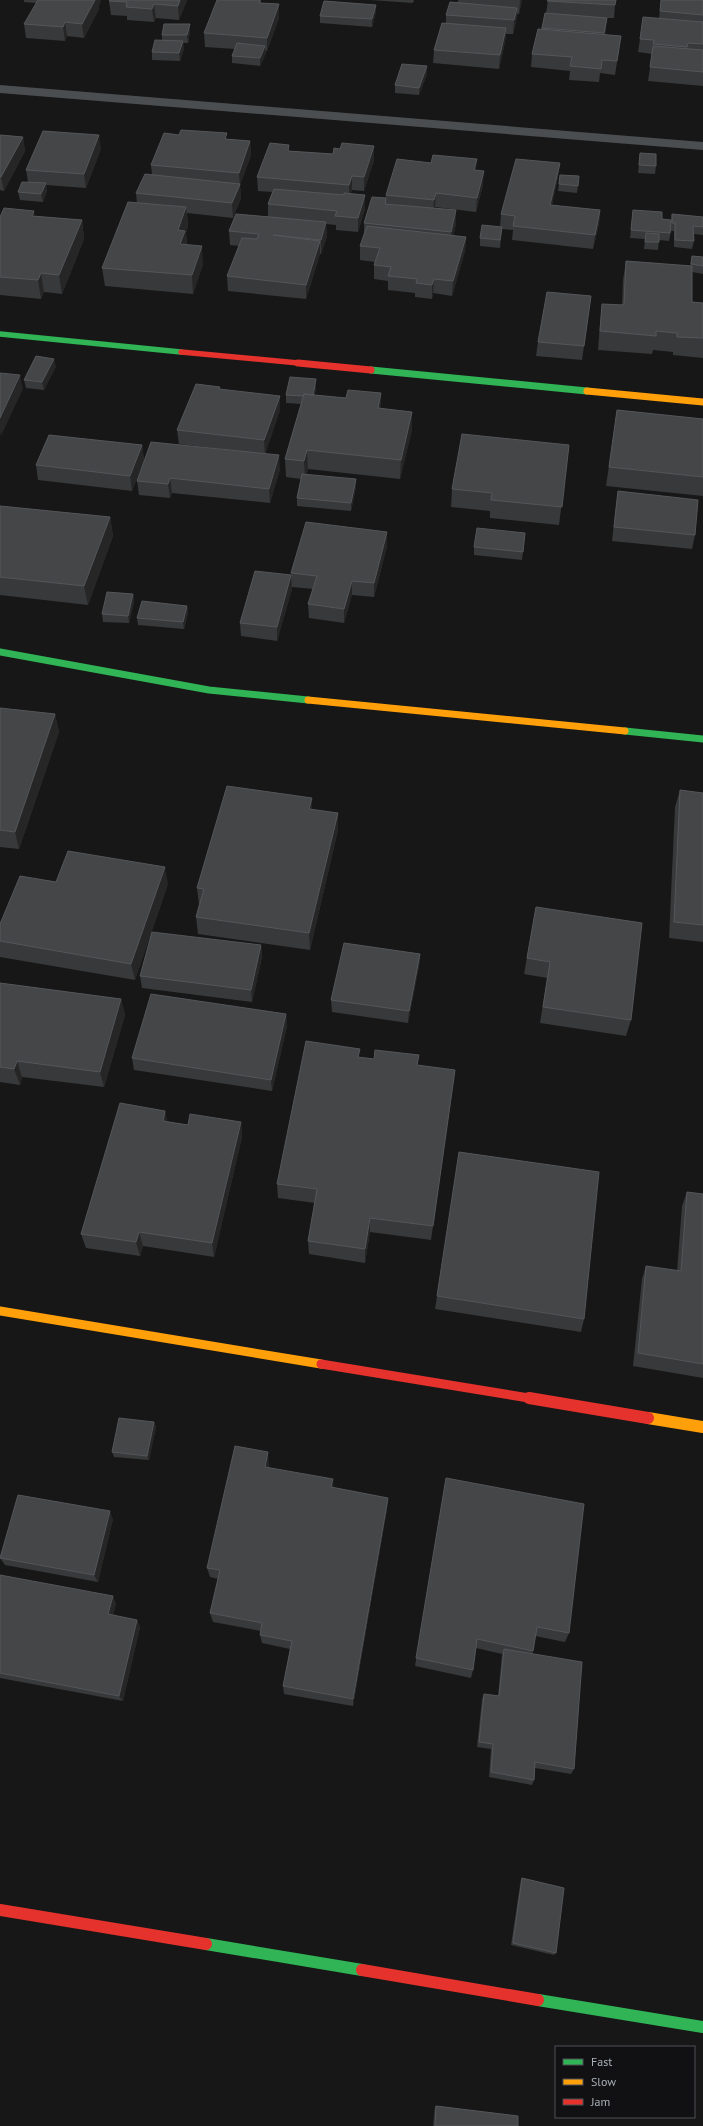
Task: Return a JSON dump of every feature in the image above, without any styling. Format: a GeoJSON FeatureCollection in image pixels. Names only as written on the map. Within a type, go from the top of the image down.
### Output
{"type":"FeatureCollection","features":[{"type":"Feature","properties":{"kind":"street"},"geometry":{"type":"LineString","coordinates":[[0,89],[703,146]]}},
{"type":"Feature","properties":{"kind":"street"},"geometry":{"type":"LineString","coordinates":[[0,334],[703,402]]}},
{"type":"Feature","properties":{"kind":"street"},"geometry":{"type":"LineString","coordinates":[[0,652],[210,690],[703,739]]}},
{"type":"Feature","properties":{"kind":"street"},"geometry":{"type":"LineString","coordinates":[[0,1312],[703,1427]]}},
{"type":"Feature","properties":{"kind":"street"},"geometry":{"type":"LineString","coordinates":[[0,1910],[703,2027]]}},
{"type":"Feature","properties":{"kind":"building"},"geometry":{"type":"Polygon","coordinates":[[[38,0],[95,0],[82,24],[65,22],[63,27],[24,24],[38,0]]]}},
{"type":"Feature","properties":{"kind":"building"},"geometry":{"type":"Polygon","coordinates":[[[180,0],[178,6],[154,4],[152,9],[126,7],[127,2],[109,1],[180,0]]]}},
{"type":"Feature","properties":{"kind":"building"},"geometry":{"type":"Polygon","coordinates":[[[217,0],[260,0],[259,3],[279,4],[267,38],[204,33],[217,0]]]}},
{"type":"Feature","properties":{"kind":"building"},"geometry":{"type":"Polygon","coordinates":[[[616,0],[615,5],[547,1],[616,0]]]}},
{"type":"Feature","properties":{"kind":"building"},"geometry":{"type":"Polygon","coordinates":[[[661,0],[703,0],[703,15],[660,11],[661,0]]]}},
{"type":"Feature","properties":{"kind":"building"},"geometry":{"type":"Polygon","coordinates":[[[324,1],[376,5],[372,19],[320,16],[324,1]]]}},
{"type":"Feature","properties":{"kind":"building"},"geometry":{"type":"Polygon","coordinates":[[[450,2],[517,8],[514,20],[446,15],[450,2]]]}},
{"type":"Feature","properties":{"kind":"building"},"geometry":{"type":"Polygon","coordinates":[[[545,13],[607,18],[604,33],[542,28],[545,13]]]}},
{"type":"Feature","properties":{"kind":"building"},"geometry":{"type":"Polygon","coordinates":[[[643,17],[703,22],[703,44],[688,43],[687,47],[653,44],[654,40],[640,39],[643,17]]]}},
{"type":"Feature","properties":{"kind":"building"},"geometry":{"type":"Polygon","coordinates":[[[442,23],[506,28],[500,55],[434,50],[442,23]]]}},
{"type":"Feature","properties":{"kind":"building"},"geometry":{"type":"Polygon","coordinates":[[[164,24],[190,24],[187,35],[162,35],[164,24]]]}},
{"type":"Feature","properties":{"kind":"building"},"geometry":{"type":"Polygon","coordinates":[[[538,29],[621,36],[617,61],[602,60],[601,69],[570,66],[572,57],[532,54],[538,29]]]}},
{"type":"Feature","properties":{"kind":"building"},"geometry":{"type":"Polygon","coordinates":[[[155,40],[183,41],[179,53],[152,52],[155,40]]]}},
{"type":"Feature","properties":{"kind":"building"},"geometry":{"type":"Polygon","coordinates":[[[237,43],[265,46],[260,58],[232,56],[237,43]]]}},
{"type":"Feature","properties":{"kind":"building"},"geometry":{"type":"Polygon","coordinates":[[[653,46],[703,50],[703,72],[650,67],[653,46]]]}},
{"type":"Feature","properties":{"kind":"building"},"geometry":{"type":"Polygon","coordinates":[[[402,64],[427,66],[419,88],[395,85],[402,64]]]}},
{"type":"Feature","properties":{"kind":"building"},"geometry":{"type":"Polygon","coordinates":[[[181,130],[227,133],[225,139],[250,141],[239,173],[151,165],[164,133],[179,135],[181,130]]]}},
{"type":"Feature","properties":{"kind":"building"},"geometry":{"type":"Polygon","coordinates":[[[43,131],[99,135],[84,174],[26,170],[43,131]]]}},
{"type":"Feature","properties":{"kind":"building"},"geometry":{"type":"Polygon","coordinates":[[[0,135],[23,137],[1,177],[0,177],[0,135]]]}},
{"type":"Feature","properties":{"kind":"building"},"geometry":{"type":"Polygon","coordinates":[[[270,143],[289,145],[288,151],[333,154],[334,148],[340,149],[342,143],[374,146],[364,177],[352,176],[349,185],[257,177],[270,143]]]}},
{"type":"Feature","properties":{"kind":"building"},"geometry":{"type":"Polygon","coordinates":[[[640,153],[656,154],[656,166],[639,165],[640,153]]]}},
{"type":"Feature","properties":{"kind":"building"},"geometry":{"type":"Polygon","coordinates":[[[433,155],[477,159],[474,170],[484,171],[477,198],[436,193],[434,200],[386,195],[397,159],[431,163],[433,155]]]}},
{"type":"Feature","properties":{"kind":"building"},"geometry":{"type":"Polygon","coordinates":[[[516,159],[560,163],[550,205],[600,210],[595,235],[513,226],[515,216],[501,214],[516,159]]]}},
{"type":"Feature","properties":{"kind":"building"},"geometry":{"type":"Polygon","coordinates":[[[145,174],[240,184],[232,203],[136,193],[145,174]]]}},
{"type":"Feature","properties":{"kind":"building"},"geometry":{"type":"Polygon","coordinates":[[[560,175],[579,176],[578,186],[559,184],[560,175]]]}},
{"type":"Feature","properties":{"kind":"building"},"geometry":{"type":"Polygon","coordinates":[[[22,182],[46,183],[41,194],[18,192],[22,182]]]}},
{"type":"Feature","properties":{"kind":"building"},"geometry":{"type":"Polygon","coordinates":[[[274,189],[344,195],[344,193],[365,195],[358,218],[335,216],[337,211],[268,204],[274,189]]]}},
{"type":"Feature","properties":{"kind":"building"},"geometry":{"type":"Polygon","coordinates":[[[372,197],[386,198],[385,204],[456,210],[451,232],[364,223],[372,197]]]}},
{"type":"Feature","properties":{"kind":"building"},"geometry":{"type":"Polygon","coordinates":[[[128,202],[186,207],[178,230],[185,231],[180,244],[202,246],[192,275],[102,268],[128,202]]]}},
{"type":"Feature","properties":{"kind":"building"},"geometry":{"type":"Polygon","coordinates":[[[4,208],[34,211],[32,216],[82,220],[59,275],[41,273],[38,280],[0,277],[0,217],[4,208]]]}},
{"type":"Feature","properties":{"kind":"building"},"geometry":{"type":"Polygon","coordinates":[[[633,210],[662,212],[662,219],[671,220],[670,233],[631,230],[633,210]]]}},
{"type":"Feature","properties":{"kind":"building"},"geometry":{"type":"Polygon","coordinates":[[[236,214],[326,222],[321,240],[273,235],[320,241],[306,285],[227,276],[242,238],[257,239],[259,234],[229,231],[236,214]]]}},
{"type":"Feature","properties":{"kind":"building"},"geometry":{"type":"Polygon","coordinates":[[[672,214],[703,217],[703,227],[693,226],[694,241],[675,240],[675,223],[672,223],[672,214]]]}},
{"type":"Feature","properties":{"kind":"building"},"geometry":{"type":"Polygon","coordinates":[[[482,225],[502,227],[500,240],[480,238],[482,225]]]}},
{"type":"Feature","properties":{"kind":"building"},"geometry":{"type":"Polygon","coordinates":[[[367,226],[466,237],[453,281],[434,279],[432,285],[416,283],[417,279],[388,276],[391,267],[374,265],[380,248],[360,246],[367,226]]]}},
{"type":"Feature","properties":{"kind":"building"},"geometry":{"type":"Polygon","coordinates":[[[646,233],[659,234],[659,242],[645,242],[646,233]]]}},
{"type":"Feature","properties":{"kind":"building"},"geometry":{"type":"Polygon","coordinates":[[[692,256],[703,257],[703,266],[691,264],[692,256]]]}},
{"type":"Feature","properties":{"kind":"building"},"geometry":{"type":"Polygon","coordinates":[[[626,261],[692,266],[692,302],[703,303],[703,338],[677,337],[677,333],[656,331],[656,336],[600,331],[602,304],[624,305],[626,261]]]}},
{"type":"Feature","properties":{"kind":"building"},"geometry":{"type":"Polygon","coordinates":[[[547,292],[591,296],[584,346],[538,342],[547,292]]]}},
{"type":"Feature","properties":{"kind":"building"},"geometry":{"type":"Polygon","coordinates":[[[36,356],[54,359],[42,382],[24,380],[36,356]]]}},
{"type":"Feature","properties":{"kind":"building"},"geometry":{"type":"Polygon","coordinates":[[[0,373],[20,375],[0,418],[0,373]]]}},
{"type":"Feature","properties":{"kind":"building"},"geometry":{"type":"Polygon","coordinates":[[[290,377],[316,379],[313,395],[286,395],[290,377]]]}},
{"type":"Feature","properties":{"kind":"building"},"geometry":{"type":"Polygon","coordinates":[[[196,384],[220,387],[219,389],[280,396],[264,440],[177,430],[196,384]]]}},
{"type":"Feature","properties":{"kind":"building"},"geometry":{"type":"Polygon","coordinates":[[[348,390],[381,393],[378,408],[412,412],[401,460],[307,450],[304,461],[285,459],[304,394],[346,398],[348,390]]]}},
{"type":"Feature","properties":{"kind":"building"},"geometry":{"type":"Polygon","coordinates":[[[617,410],[703,419],[703,477],[609,467],[617,410]]]}},
{"type":"Feature","properties":{"kind":"building"},"geometry":{"type":"Polygon","coordinates":[[[462,434],[569,445],[562,507],[491,500],[492,493],[452,489],[462,434]]]}},
{"type":"Feature","properties":{"kind":"building"},"geometry":{"type":"Polygon","coordinates":[[[49,435],[142,445],[130,476],[36,465],[49,435]]]}},
{"type":"Feature","properties":{"kind":"building"},"geometry":{"type":"Polygon","coordinates":[[[151,442],[279,455],[269,489],[170,478],[168,484],[137,481],[151,442]]]}},
{"type":"Feature","properties":{"kind":"building"},"geometry":{"type":"Polygon","coordinates":[[[302,474],[356,479],[351,503],[297,498],[302,474]]]}},
{"type":"Feature","properties":{"kind":"building"},"geometry":{"type":"Polygon","coordinates":[[[618,491],[698,500],[695,535],[614,527],[618,491]]]}},
{"type":"Feature","properties":{"kind":"building"},"geometry":{"type":"Polygon","coordinates":[[[0,506],[110,517],[84,586],[0,577],[0,506]]]}},
{"type":"Feature","properties":{"kind":"building"},"geometry":{"type":"Polygon","coordinates":[[[306,522],[387,532],[374,583],[352,581],[344,609],[308,604],[317,576],[291,573],[306,522]]]}},
{"type":"Feature","properties":{"kind":"building"},"geometry":{"type":"Polygon","coordinates":[[[477,528],[525,533],[523,552],[474,547],[477,528]]]}},
{"type":"Feature","properties":{"kind":"building"},"geometry":{"type":"Polygon","coordinates":[[[255,571],[291,575],[277,627],[240,623],[255,571]]]}},
{"type":"Feature","properties":{"kind":"building"},"geometry":{"type":"Polygon","coordinates":[[[107,592],[133,594],[128,616],[102,614],[107,592]]]}},
{"type":"Feature","properties":{"kind":"building"},"geometry":{"type":"Polygon","coordinates":[[[142,601],[187,606],[183,622],[137,618],[142,601]]]}},
{"type":"Feature","properties":{"kind":"building"},"geometry":{"type":"Polygon","coordinates":[[[0,708],[55,714],[15,832],[0,830],[0,708]]]}},
{"type":"Feature","properties":{"kind":"building"},"geometry":{"type":"Polygon","coordinates":[[[227,786],[312,798],[309,809],[338,813],[309,933],[196,917],[204,889],[197,888],[227,786]]]}},
{"type":"Feature","properties":{"kind":"building"},"geometry":{"type":"Polygon","coordinates":[[[680,790],[703,793],[703,925],[674,922],[680,790]]]}},
{"type":"Feature","properties":{"kind":"building"},"geometry":{"type":"Polygon","coordinates":[[[68,851],[165,867],[131,964],[0,941],[0,924],[20,876],[56,882],[68,851]]]}},
{"type":"Feature","properties":{"kind":"building"},"geometry":{"type":"Polygon","coordinates":[[[536,907],[642,923],[631,1020],[543,1007],[550,962],[527,958],[536,907]]]}},
{"type":"Feature","properties":{"kind":"building"},"geometry":{"type":"Polygon","coordinates":[[[152,932],[261,945],[251,990],[140,976],[152,932]]]}},
{"type":"Feature","properties":{"kind":"building"},"geometry":{"type":"Polygon","coordinates":[[[344,943],[420,954],[409,1011],[331,1000],[344,943]]]}},
{"type":"Feature","properties":{"kind":"building"},"geometry":{"type":"Polygon","coordinates":[[[0,983],[121,999],[100,1072],[17,1061],[14,1069],[0,1067],[0,983]]]}},
{"type":"Feature","properties":{"kind":"building"},"geometry":{"type":"Polygon","coordinates":[[[151,994],[286,1014],[271,1080],[132,1058],[151,994]]]}},
{"type":"Feature","properties":{"kind":"building"},"geometry":{"type":"Polygon","coordinates":[[[306,1041],[360,1049],[358,1057],[374,1059],[375,1050],[419,1055],[417,1065],[455,1070],[433,1226],[370,1218],[365,1249],[308,1241],[317,1189],[277,1184],[306,1041]]]}},
{"type":"Feature","properties":{"kind":"building"},"geometry":{"type":"Polygon","coordinates":[[[120,1103],[165,1111],[163,1121],[188,1125],[190,1114],[241,1122],[212,1243],[139,1232],[136,1242],[81,1234],[120,1103]]]}},
{"type":"Feature","properties":{"kind":"building"},"geometry":{"type":"Polygon","coordinates":[[[459,1152],[599,1172],[584,1319],[437,1296],[459,1152]]]}},
{"type":"Feature","properties":{"kind":"building"},"geometry":{"type":"Polygon","coordinates":[[[687,1192],[703,1194],[703,1364],[638,1353],[646,1266],[681,1271],[687,1192]]]}},
{"type":"Feature","properties":{"kind":"building"},"geometry":{"type":"Polygon","coordinates":[[[119,1418],[154,1422],[147,1456],[112,1452],[119,1418]]]}},
{"type":"Feature","properties":{"kind":"building"},"geometry":{"type":"Polygon","coordinates":[[[235,1446],[268,1452],[265,1467],[333,1479],[331,1487],[388,1498],[353,1699],[283,1686],[292,1641],[260,1635],[262,1623],[210,1613],[220,1570],[207,1568],[235,1446]]]}},
{"type":"Feature","properties":{"kind":"building"},"geometry":{"type":"Polygon","coordinates":[[[446,1478],[584,1504],[569,1633],[537,1627],[533,1651],[477,1639],[473,1670],[416,1658],[446,1478]]]}},
{"type":"Feature","properties":{"kind":"building"},"geometry":{"type":"Polygon","coordinates":[[[18,1495],[110,1511],[94,1575],[0,1558],[18,1495]]]}},
{"type":"Feature","properties":{"kind":"building"},"geometry":{"type":"Polygon","coordinates":[[[0,1575],[113,1596],[108,1614],[137,1620],[119,1696],[0,1673],[0,1575]]]}},
{"type":"Feature","properties":{"kind":"building"},"geometry":{"type":"Polygon","coordinates":[[[504,1649],[582,1662],[574,1769],[535,1762],[534,1780],[491,1772],[493,1744],[479,1742],[484,1694],[499,1696],[504,1649]]]}},
{"type":"Feature","properties":{"kind":"building"},"geometry":{"type":"Polygon","coordinates":[[[522,1878],[564,1888],[556,1953],[513,1943],[522,1878]]]}},
{"type":"Feature","properties":{"kind":"building"},"geometry":{"type":"Polygon","coordinates":[[[436,2106],[518,2116],[518,2126],[435,2126],[436,2106]]]}},
{"type":"Feature","properties":{"kind":"traffic: fast"},"geometry":{"type":"LineString","coordinates":[[0,334],[181,352]]}},
{"type":"Feature","properties":{"kind":"traffic: fast"},"geometry":{"type":"LineString","coordinates":[[371,370],[587,391]]}},
{"type":"Feature","properties":{"kind":"traffic: fast"},"geometry":{"type":"LineString","coordinates":[[0,652],[209,690],[308,700]]}},
{"type":"Feature","properties":{"kind":"traffic: fast"},"geometry":{"type":"LineString","coordinates":[[625,731],[703,739]]}},
{"type":"Feature","properties":{"kind":"traffic: fast"},"geometry":{"type":"LineString","coordinates":[[206,1944],[362,1970]]}},
{"type":"Feature","properties":{"kind":"traffic: fast"},"geometry":{"type":"LineString","coordinates":[[538,2000],[703,2027]]}},
{"type":"Feature","properties":{"kind":"traffic: slow"},"geometry":{"type":"LineString","coordinates":[[587,391],[703,402]]}},
{"type":"Feature","properties":{"kind":"traffic: slow"},"geometry":{"type":"LineString","coordinates":[[308,700],[625,731]]}},
{"type":"Feature","properties":{"kind":"traffic: slow"},"geometry":{"type":"LineString","coordinates":[[0,1311],[321,1364]]}},
{"type":"Feature","properties":{"kind":"traffic: slow"},"geometry":{"type":"LineString","coordinates":[[648,1418],[703,1427]]}},
{"type":"Feature","properties":{"kind":"traffic: jam"},"geometry":{"type":"LineString","coordinates":[[181,352],[371,370]]}},
{"type":"Feature","properties":{"kind":"traffic: jam"},"geometry":{"type":"LineString","coordinates":[[321,1364],[648,1418]]}},
{"type":"Feature","properties":{"kind":"traffic: jam"},"geometry":{"type":"LineString","coordinates":[[0,1910],[206,1944]]}},
{"type":"Feature","properties":{"kind":"traffic: jam"},"geometry":{"type":"LineString","coordinates":[[362,1970],[538,2000]]}}]}
